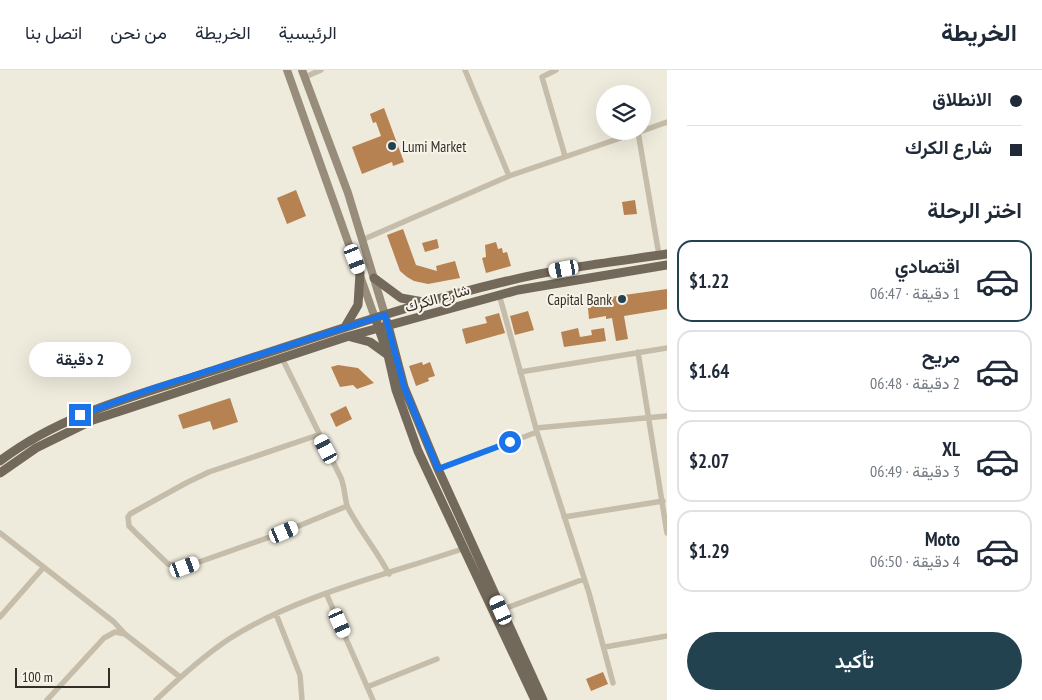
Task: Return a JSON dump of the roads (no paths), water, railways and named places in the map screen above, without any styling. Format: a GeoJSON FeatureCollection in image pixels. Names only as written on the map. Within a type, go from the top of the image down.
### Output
{"type":"FeatureCollection","features":[{"type":"Feature","properties":{"kind":"main road"},"geometry":{"type":"LineString","coordinates":[[287,70],[375,318],[384,327]]}},
{"type":"Feature","properties":{"kind":"main road"},"geometry":{"type":"LineString","coordinates":[[303,74],[328,136],[362,240],[385,315],[384,327],[404,387],[438,469],[543,700]]}},
{"type":"Feature","properties":{"kind":"main road","name":"شارع الكرك"},"geometry":{"type":"LineString","coordinates":[[0,461],[21,445],[54,427],[92,410],[154,388],[345,327],[426,302],[547,272],[663,254]]}},
{"type":"Feature","properties":{"kind":"main road","name":"شارع الكرك"},"geometry":{"type":"LineString","coordinates":[[0,473],[36,448],[69,431],[157,398],[346,337],[499,294],[572,279],[667,265]]}},
{"type":"Feature","properties":{"kind":"main road"},"geometry":{"type":"LineString","coordinates":[[345,327],[358,305],[360,273]]}},
{"type":"Feature","properties":{"kind":"main road"},"geometry":{"type":"LineString","coordinates":[[374,278],[401,298],[426,302]]}},
{"type":"Feature","properties":{"kind":"main road"},"geometry":{"type":"LineString","coordinates":[[407,320],[397,334],[392,352],[396,390],[418,451],[462,550],[534,700]]}},
{"type":"Feature","properties":{"kind":"main road"},"geometry":{"type":"LineString","coordinates":[[346,337],[362,339],[392,352]]}},
{"type":"Feature","properties":{"kind":"main road"},"geometry":{"type":"LineString","coordinates":[[154,388],[157,398]]}},
{"type":"Feature","properties":{"kind":"street"},"geometry":{"type":"LineString","coordinates":[[303,74],[321,70]]}},
{"type":"Feature","properties":{"kind":"street"},"geometry":{"type":"LineString","coordinates":[[465,70],[509,176]]}},
{"type":"Feature","properties":{"kind":"street"},"geometry":{"type":"LineString","coordinates":[[539,70],[565,156]]}},
{"type":"Feature","properties":{"kind":"street"},"geometry":{"type":"LineString","coordinates":[[542,77],[556,70]]}},
{"type":"Feature","properties":{"kind":"street"},"geometry":{"type":"LineString","coordinates":[[651,128],[667,122]]}},
{"type":"Feature","properties":{"kind":"street"},"geometry":{"type":"LineString","coordinates":[[362,240],[509,176],[614,140]]}},
{"type":"Feature","properties":{"kind":"street"},"geometry":{"type":"LineString","coordinates":[[643,140],[663,254]]}},
{"type":"Feature","properties":{"kind":"street"},"geometry":{"type":"LineString","coordinates":[[499,294],[536,430],[605,646],[613,683]]}},
{"type":"Feature","properties":{"kind":"street"},"geometry":{"type":"LineString","coordinates":[[520,372],[667,348]]}},
{"type":"Feature","properties":{"kind":"street"},"geometry":{"type":"LineString","coordinates":[[638,352],[667,533]]}},
{"type":"Feature","properties":{"kind":"street"},"geometry":{"type":"LineString","coordinates":[[282,358],[345,487],[346,506],[376,549],[389,574]]}},
{"type":"Feature","properties":{"kind":"street"},"geometry":{"type":"LineString","coordinates":[[438,469],[536,430],[667,416]]}},
{"type":"Feature","properties":{"kind":"street"},"geometry":{"type":"LineString","coordinates":[[318,435],[186,483],[130,514],[128,517],[129,526],[164,561],[173,566],[185,567],[284,532],[346,506]]}},
{"type":"Feature","properties":{"kind":"street"},"geometry":{"type":"LineString","coordinates":[[564,517],[663,501]]}},
{"type":"Feature","properties":{"kind":"street"},"geometry":{"type":"LineString","coordinates":[[0,533],[114,622],[125,634],[180,677]]}},
{"type":"Feature","properties":{"kind":"street"},"geometry":{"type":"LineString","coordinates":[[156,700],[180,677],[231,638],[276,614],[326,593],[462,550]]}},
{"type":"Feature","properties":{"kind":"street"},"geometry":{"type":"LineString","coordinates":[[0,616],[43,568]]}},
{"type":"Feature","properties":{"kind":"street"},"geometry":{"type":"LineString","coordinates":[[501,610],[584,579]]}},
{"type":"Feature","properties":{"kind":"street"},"geometry":{"type":"LineString","coordinates":[[326,593],[373,700]]}},
{"type":"Feature","properties":{"kind":"street"},"geometry":{"type":"LineString","coordinates":[[276,614],[300,675],[302,700]]}},
{"type":"Feature","properties":{"kind":"street"},"geometry":{"type":"LineString","coordinates":[[48,700],[104,638],[115,632],[125,634]]}},
{"type":"Feature","properties":{"kind":"street"},"geometry":{"type":"LineString","coordinates":[[605,646],[667,636]]}},
{"type":"Feature","properties":{"kind":"street"},"geometry":{"type":"LineString","coordinates":[[367,687],[437,659]]}},
{"type":"Feature","properties":{"kind":"place","name":"Lumi Market"},"geometry":{"type":"Point","coordinates":[392,146]}},
{"type":"Feature","properties":{"kind":"place","name":"Capital Bank"},"geometry":{"type":"Point","coordinates":[622,299]}}]}
